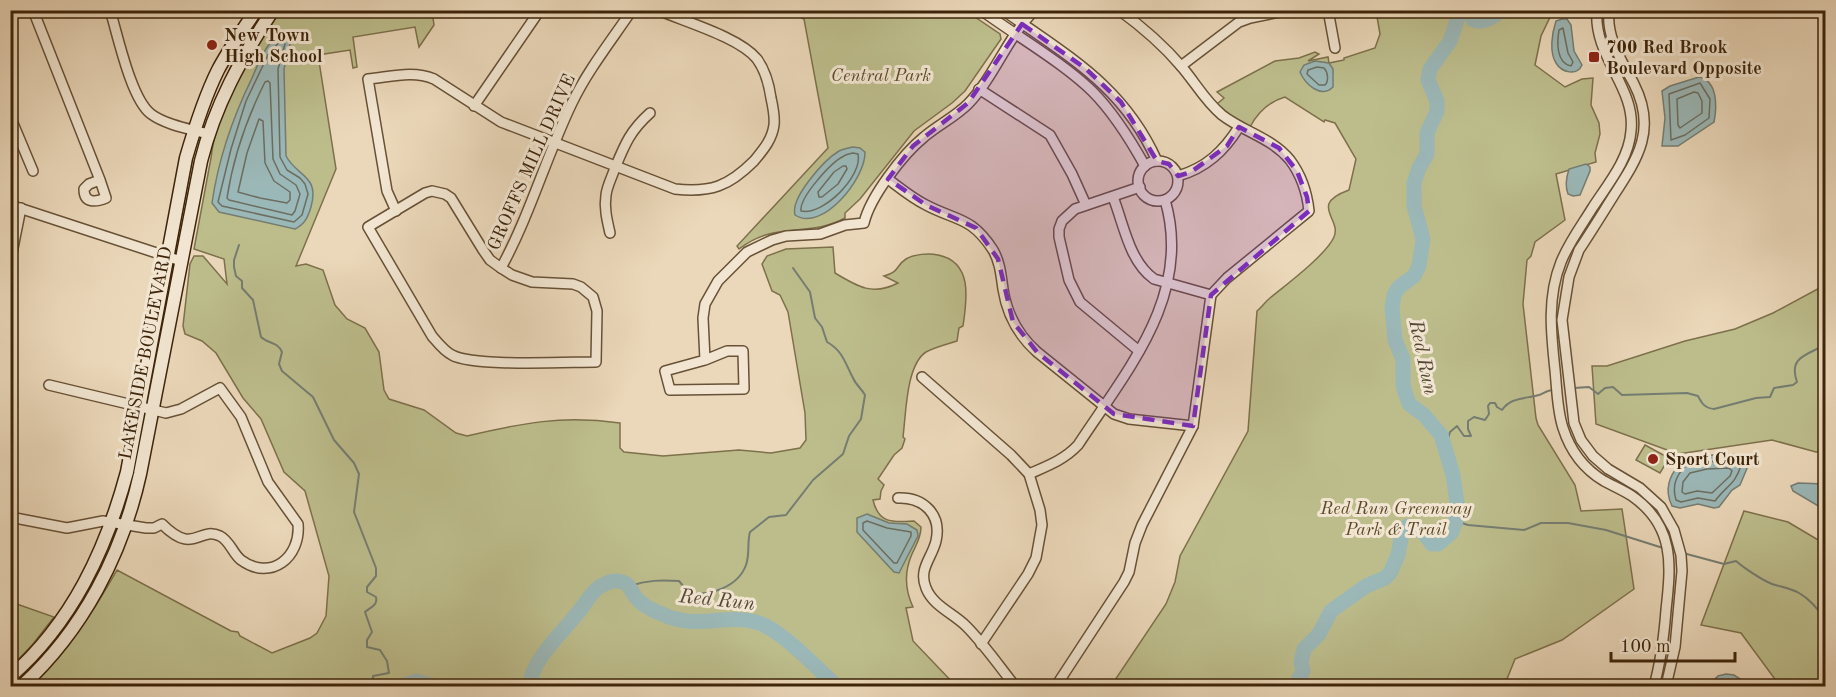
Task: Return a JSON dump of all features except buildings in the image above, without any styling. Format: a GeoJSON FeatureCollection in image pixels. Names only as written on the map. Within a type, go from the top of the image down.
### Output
{"type":"FeatureCollection","features":[{"type":"Feature","properties":{"kind":"main road","name":"LAKESIDE BOULEVARD"},"geometry":{"type":"LineString","coordinates":[[10,677],[36,652],[74,602],[102,550],[127,472],[186,158],[204,100],[219,69],[256,10]]}},
{"type":"Feature","properties":{"kind":"main road","name":"LAKESIDE BOULEVARD"},"geometry":{"type":"LineString","coordinates":[[22,687],[47,662],[86,609],[100,585],[127,524],[134,502],[208,134],[232,76],[273,10]]}},
{"type":"Feature","properties":{"kind":"street"},"geometry":{"type":"LineString","coordinates":[[33,10],[100,180]]}},
{"type":"Feature","properties":{"kind":"street"},"geometry":{"type":"LineString","coordinates":[[110,10],[135,91],[146,110],[159,119],[208,134]]}},
{"type":"Feature","properties":{"kind":"street"},"geometry":{"type":"LineString","coordinates":[[474,106],[540,10]]}},
{"type":"Feature","properties":{"kind":"street","name":"GROFFS MILL DRIVE"},"geometry":{"type":"LineString","coordinates":[[501,268],[518,235],[584,80],[632,10]]}},
{"type":"Feature","properties":{"kind":"street"},"geometry":{"type":"LineString","coordinates":[[396,211],[387,191],[368,79],[410,74],[425,75],[501,122],[675,189],[716,188],[739,176],[763,151],[774,128],[769,87],[764,71],[753,55],[738,44],[658,10]]}},
{"type":"Feature","properties":{"kind":"street"},"geometry":{"type":"LineString","coordinates":[[981,10],[1076,77],[1092,91],[1127,135],[1145,166]]}},
{"type":"Feature","properties":{"kind":"street"},"geometry":{"type":"LineString","coordinates":[[1003,10],[1085,68],[1109,90],[1121,102],[1140,129],[1157,161]]}},
{"type":"Feature","properties":{"kind":"street"},"geometry":{"type":"LineString","coordinates":[[705,360],[703,318],[705,304],[718,281],[747,252],[759,245],[779,238],[820,234],[845,225],[864,223],[872,201],[913,146],[968,103],[1022,24],[1035,10]]}},
{"type":"Feature","properties":{"kind":"street"},"geometry":{"type":"LineString","coordinates":[[1056,687],[1124,582],[1142,525],[1194,426],[1211,295],[1227,278],[1309,211],[1303,183],[1290,160],[1279,148],[1266,139],[1239,127],[1221,114],[1208,102],[1181,66],[1119,10]]}},
{"type":"Feature","properties":{"kind":"street"},"geometry":{"type":"LineString","coordinates":[[1237,10],[1239,22]]}},
{"type":"Feature","properties":{"kind":"street"},"geometry":{"type":"LineString","coordinates":[[1181,66],[1239,22],[1290,10]]}},
{"type":"Feature","properties":{"kind":"street"},"geometry":{"type":"LineString","coordinates":[[1329,10],[1335,48]]}},
{"type":"Feature","properties":{"kind":"street"},"geometry":{"type":"LineString","coordinates":[[1597,10],[1597,32],[1626,96],[1631,131],[1624,157],[1569,244],[1557,274],[1551,320],[1555,372],[1560,413],[1570,445],[1583,464],[1602,480],[1639,502],[1650,513],[1661,529],[1670,556],[1663,645],[1654,687]]}},
{"type":"Feature","properties":{"kind":"street"},"geometry":{"type":"LineString","coordinates":[[1609,10],[1613,41],[1642,105],[1643,133],[1635,163],[1579,250],[1569,277],[1562,320],[1571,412],[1577,432],[1593,456],[1608,469],[1648,493],[1661,507],[1674,530],[1681,555],[1682,571],[1675,647],[1666,687]]}},
{"type":"Feature","properties":{"kind":"street"},"geometry":{"type":"LineString","coordinates":[[979,89],[1050,135],[1086,205]]}},
{"type":"Feature","properties":{"kind":"street"},"geometry":{"type":"LineString","coordinates":[[610,233],[606,213],[606,194],[632,132],[650,113]]}},
{"type":"Feature","properties":{"kind":"street"},"geometry":{"type":"LineString","coordinates":[[10,116],[33,171]]}},
{"type":"Feature","properties":{"kind":"street"},"geometry":{"type":"LineString","coordinates":[[1178,176],[1191,172],[1214,158],[1227,146],[1239,127]]}},
{"type":"Feature","properties":{"kind":"street"},"geometry":{"type":"LineString","coordinates":[[1157,161],[1169,164],[1178,176],[1178,183],[1175,192],[1165,200],[1155,201],[1140,188],[1139,176],[1145,166],[1157,161]]}},
{"type":"Feature","properties":{"kind":"street"},"geometry":{"type":"LineString","coordinates":[[888,179],[926,205],[953,215],[976,228],[998,259],[1006,307],[1019,333],[1037,352],[1103,406],[1121,417],[1194,426]]}},
{"type":"Feature","properties":{"kind":"street"},"geometry":{"type":"LineString","coordinates":[[1139,351],[1093,314],[1073,292],[1059,229],[1068,214],[1086,205],[1140,188]]}},
{"type":"Feature","properties":{"kind":"street","name":"GROFFS MILL DRIVE"},"geometry":{"type":"LineString","coordinates":[[432,191],[445,194],[451,198],[486,255],[501,268],[531,282],[573,284],[586,290],[596,303],[596,362],[480,361],[453,356],[432,336],[368,227],[425,193],[432,191]]}},
{"type":"Feature","properties":{"kind":"street"},"geometry":{"type":"LineString","coordinates":[[1113,197],[1130,247],[1138,263],[1154,279],[1211,295]]}},
{"type":"Feature","properties":{"kind":"street"},"geometry":{"type":"LineString","coordinates":[[1029,474],[1069,455],[1078,445],[1139,351],[1154,321],[1169,282],[1172,240],[1165,200]]}},
{"type":"Feature","properties":{"kind":"street"},"geometry":{"type":"LineString","coordinates":[[10,205],[181,261]]}},
{"type":"Feature","properties":{"kind":"street"},"geometry":{"type":"LineString","coordinates":[[10,263],[21,208]]}},
{"type":"Feature","properties":{"kind":"street"},"geometry":{"type":"LineString","coordinates":[[727,351],[743,351],[744,389],[670,390],[665,371],[705,360],[727,351]]}},
{"type":"Feature","properties":{"kind":"street"},"geometry":{"type":"LineString","coordinates":[[922,377],[1011,455],[1029,474],[1040,510],[1041,542],[1036,558],[1028,574],[981,644]]}},
{"type":"Feature","properties":{"kind":"street"},"geometry":{"type":"LineString","coordinates":[[10,517],[67,528],[96,521],[112,521],[146,528],[154,528],[162,524],[176,537],[183,540],[214,534],[226,540],[240,559],[247,564],[263,568],[285,561],[291,555],[297,538],[297,524],[294,517],[268,483],[242,417],[220,388],[181,409],[166,413],[49,385]]}},
{"type":"Feature","properties":{"kind":"street"},"geometry":{"type":"LineString","coordinates":[[898,498],[923,503],[934,516],[937,537],[923,570],[930,597],[965,626],[1015,687]]}},
{"type":"Feature","properties":{"kind":"highlighted area"},"geometry":{"type":"Polygon","coordinates":[[[1022,24],[1085,68],[1121,102],[1157,161],[1169,164],[1178,176],[1191,172],[1227,146],[1239,127],[1279,148],[1297,171],[1307,197],[1309,211],[1211,295],[1193,426],[1114,414],[1037,352],[1013,322],[998,259],[976,228],[926,205],[888,179],[913,146],[968,103],[1022,24]]]}},
{"type":"Feature","properties":{"kind":"green space"},"geometry":{"type":"Polygon","coordinates":[[[279,11],[432,11],[434,25],[419,47],[415,27],[353,37],[357,67],[353,68],[350,50],[318,55],[336,169],[296,266],[306,264],[323,270],[335,305],[347,319],[365,328],[379,352],[384,390],[389,399],[424,410],[456,433],[467,436],[524,424],[579,420],[620,423],[620,448],[624,452],[663,456],[739,450],[771,453],[800,448],[806,440],[805,413],[788,312],[780,295],[772,291],[762,264],[767,256],[786,249],[833,247],[835,273],[858,286],[873,289],[881,289],[898,283],[884,276],[893,273],[906,259],[913,256],[938,255],[957,265],[965,283],[966,304],[963,326],[959,328],[957,341],[937,347],[919,358],[914,368],[906,403],[903,437],[905,439],[902,448],[894,455],[878,479],[884,485],[880,499],[873,500],[883,518],[894,521],[914,521],[921,527],[907,574],[908,594],[913,607],[906,608],[913,641],[956,686],[32,686],[79,631],[117,570],[231,631],[238,632],[240,636],[272,653],[310,638],[317,633],[326,616],[329,576],[305,491],[284,472],[261,419],[243,398],[216,353],[202,341],[185,334],[183,326],[190,264],[194,256],[203,256],[227,284],[224,259],[194,249],[214,138],[236,81],[279,11]]]}},
{"type":"Feature","properties":{"kind":"green space","name":"Central Park"},"geometry":{"type":"Polygon","coordinates":[[[785,11],[966,11],[1000,34],[1001,39],[965,91],[914,131],[860,199],[845,213],[845,218],[832,224],[766,235],[739,249],[737,246],[828,148],[804,19],[785,11]]]}},
{"type":"Feature","properties":{"kind":"green space","name":"Red Run Greenway Park & Trail"},"geometry":{"type":"Polygon","coordinates":[[[1376,11],[1553,11],[1541,36],[1535,65],[1565,87],[1582,79],[1593,78],[1591,105],[1599,123],[1600,134],[1595,153],[1596,162],[1556,174],[1565,220],[1535,242],[1531,256],[1527,260],[1523,304],[1538,425],[1575,485],[1581,511],[1622,509],[1634,589],[1562,640],[1515,659],[1507,679],[1496,686],[1111,686],[1166,604],[1175,582],[1180,556],[1248,431],[1257,311],[1330,244],[1335,230],[1328,206],[1330,201],[1349,190],[1356,159],[1335,123],[1325,120],[1324,122],[1285,97],[1264,108],[1250,127],[1217,104],[1224,98],[1217,92],[1275,61],[1299,58],[1315,52],[1319,54],[1308,61],[1328,57],[1329,63],[1375,48],[1380,34],[1376,11]]]}},
{"type":"Feature","properties":{"kind":"green space"},"geometry":{"type":"Polygon","coordinates":[[[1825,285],[1825,452],[1816,452],[1772,440],[1678,454],[1596,424],[1592,366],[1607,366],[1685,341],[1735,329],[1773,313],[1825,285]]]}},
{"type":"Feature","properties":{"kind":"green space","name":"Sport Court"},"geometry":{"type":"Polygon","coordinates":[[[1645,445],[1669,458],[1660,473],[1636,460],[1645,445]]]}},
{"type":"Feature","properties":{"kind":"green space"},"geometry":{"type":"Polygon","coordinates":[[[1744,511],[1788,522],[1825,544],[1825,686],[1780,686],[1741,633],[1701,625],[1744,511]]]}},
{"type":"Feature","properties":{"kind":"green space"},"geometry":{"type":"Polygon","coordinates":[[[11,602],[54,617],[11,667],[11,602]]]}},
{"type":"Feature","properties":{"kind":"water"},"geometry":{"type":"Polygon","coordinates":[[[1567,19],[1571,25],[1574,51],[1582,65],[1573,72],[1562,69],[1556,63],[1552,53],[1556,21],[1567,19]]]}},
{"type":"Feature","properties":{"kind":"water"},"geometry":{"type":"Polygon","coordinates":[[[278,35],[287,36],[291,40],[284,69],[286,156],[310,182],[313,196],[309,214],[304,222],[295,229],[219,212],[212,203],[222,155],[239,108],[262,55],[278,35]]]}},
{"type":"Feature","properties":{"kind":"water"},"geometry":{"type":"Polygon","coordinates":[[[1315,61],[1329,63],[1333,69],[1333,87],[1328,90],[1319,91],[1309,85],[1300,72],[1304,65],[1315,61]]]}},
{"type":"Feature","properties":{"kind":"water"},"geometry":{"type":"Polygon","coordinates":[[[1699,77],[1710,84],[1715,95],[1714,122],[1678,146],[1662,146],[1665,118],[1662,91],[1670,86],[1699,77]]]}},
{"type":"Feature","properties":{"kind":"water"},"geometry":{"type":"Polygon","coordinates":[[[853,147],[865,152],[863,163],[850,188],[840,200],[829,210],[817,216],[806,219],[795,215],[798,199],[817,171],[839,151],[853,147]]]}},
{"type":"Feature","properties":{"kind":"water"},"geometry":{"type":"Polygon","coordinates":[[[1586,164],[1590,167],[1590,171],[1580,195],[1568,194],[1566,182],[1569,169],[1586,164]]]}},
{"type":"Feature","properties":{"kind":"water"},"geometry":{"type":"Polygon","coordinates":[[[1741,454],[1747,458],[1748,466],[1740,485],[1732,490],[1719,507],[1698,504],[1680,508],[1672,506],[1668,486],[1673,473],[1680,465],[1688,460],[1708,455],[1741,454]]]}},
{"type":"Feature","properties":{"kind":"water"},"geometry":{"type":"Polygon","coordinates":[[[1798,483],[1825,484],[1825,510],[1793,491],[1791,486],[1798,483]]]}},
{"type":"Feature","properties":{"kind":"water"},"geometry":{"type":"Polygon","coordinates":[[[867,514],[889,523],[907,524],[917,530],[918,536],[899,573],[894,572],[857,532],[857,518],[867,514]]]}},
{"type":"Feature","properties":{"kind":"water"},"geometry":{"type":"Polygon","coordinates":[[[1734,675],[1751,686],[1708,686],[1718,676],[1734,675]]]}},
{"type":"Feature","properties":{"kind":"waterway","name":"Red Run"},"geometry":{"type":"LineString","coordinates":[[1295,686],[1303,671],[1301,662],[1304,649],[1319,634],[1331,611],[1366,586],[1385,578],[1390,573],[1398,555],[1403,529],[1408,526],[1423,532],[1432,544],[1438,544],[1451,533],[1456,521],[1457,503],[1453,475],[1441,435],[1424,415],[1409,404],[1403,386],[1403,359],[1395,340],[1392,308],[1394,295],[1399,287],[1414,276],[1419,266],[1423,239],[1414,206],[1414,183],[1427,154],[1427,133],[1437,111],[1437,101],[1428,80],[1430,69],[1450,41],[1457,20],[1457,10]]}},
{"type":"Feature","properties":{"kind":"waterway","name":"Red Run"},"geometry":{"type":"LineString","coordinates":[[1470,10],[1473,20],[1481,21],[1492,18],[1501,10]]}},
{"type":"Feature","properties":{"kind":"waterway"},"geometry":{"type":"LineString","coordinates":[[239,245],[234,260],[236,276],[242,281],[242,288],[253,300],[261,337],[280,348],[282,352],[279,364],[282,371],[313,397],[334,440],[354,463],[359,474],[354,512],[376,568],[376,576],[367,587],[367,592],[376,597],[376,602],[365,612],[372,632],[367,640],[367,647],[380,650],[387,661],[389,673],[373,676],[373,683],[376,686]]}},
{"type":"Feature","properties":{"kind":"waterway"},"geometry":{"type":"LineString","coordinates":[[630,586],[654,581],[679,581],[689,593],[697,594],[714,591],[737,579],[746,565],[750,532],[769,517],[786,515],[813,480],[843,454],[849,436],[861,419],[865,395],[840,353],[827,342],[822,327],[815,318],[810,292],[793,268]]}},
{"type":"Feature","properties":{"kind":"waterway"},"geometry":{"type":"LineString","coordinates":[[1574,388],[1589,387],[1598,394],[1605,388],[1613,387],[1622,395],[1687,393],[1698,396],[1704,405],[1714,409],[1756,398],[1770,397],[1774,388],[1793,385],[1797,382],[1795,368],[1799,359],[1821,347],[1826,348]]}},
{"type":"Feature","properties":{"kind":"waterway"},"geometry":{"type":"LineString","coordinates":[[1443,441],[1448,439],[1450,432],[1457,426],[1464,436],[1471,436],[1468,421],[1474,417],[1485,420],[1489,414],[1490,403],[1495,403],[1502,410],[1514,401],[1553,390]]}},
{"type":"Feature","properties":{"kind":"waterway"},"geometry":{"type":"LineString","coordinates":[[1456,521],[1468,525],[1524,530],[1541,523],[1568,523],[1606,530],[1663,548]]}},
{"type":"Feature","properties":{"kind":"waterway"},"geometry":{"type":"LineString","coordinates":[[1683,553],[1724,564],[1736,561],[1768,582],[1803,595],[1826,620]]}},
{"type":"Feature","properties":{"kind":"waterway","name":"Red Run"},"geometry":{"type":"LineString","coordinates":[[529,686],[531,676],[541,657],[592,593],[599,587],[616,581],[625,583],[638,600],[646,606],[674,619],[686,621],[744,620],[766,626],[787,640],[837,686]]}},
{"type":"Feature","properties":{"kind":"waterway","name":"Red Run"},"geometry":{"type":"LineString","coordinates":[[402,686],[416,681],[434,686]]}},
{"type":"Feature","properties":{"kind":"place","name":"New Town High School"},"geometry":{"type":"Point","coordinates":[212,45]}},
{"type":"Feature","properties":{"kind":"place","name":"700 Red Brook Boulevard Opposite"},"geometry":{"type":"Point","coordinates":[1594,57]}},
{"type":"Feature","properties":{"kind":"place","name":"Sport Court"},"geometry":{"type":"Point","coordinates":[1653,459]}}]}
